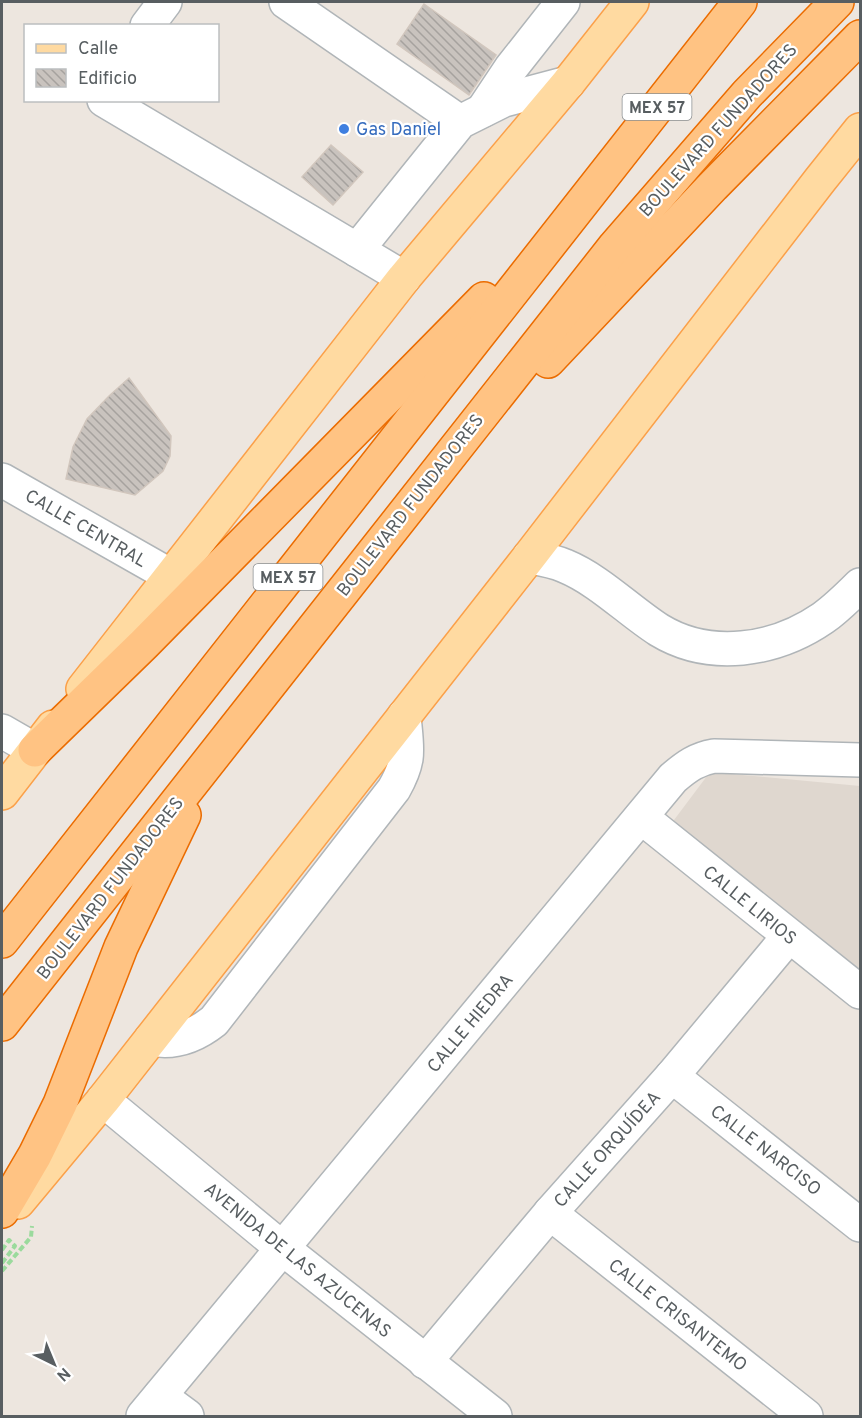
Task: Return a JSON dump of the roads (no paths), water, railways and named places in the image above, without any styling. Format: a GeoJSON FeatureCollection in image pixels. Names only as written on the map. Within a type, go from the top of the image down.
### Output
{"type":"FeatureCollection","features":[{"type":"Feature","properties":{"kind":"highway","name":"MEX 57"},"geometry":{"type":"LineString","coordinates":[[2,940],[740,2]]}},
{"type":"Feature","properties":{"kind":"highway","name":"BOULEVARD FUNDADORES"},"geometry":{"type":"LineString","coordinates":[[2,1024],[615,246],[747,94],[837,2]]}},
{"type":"Feature","properties":{"kind":"highway"},"geometry":{"type":"LineString","coordinates":[[391,528],[713,186],[861,37]]}},
{"type":"Feature","properties":{"kind":"highway"},"geometry":{"type":"LineString","coordinates":[[14,770],[144,644],[491,291],[574,213]]}},
{"type":"Feature","properties":{"kind":"highway"},"geometry":{"type":"LineString","coordinates":[[2,1210],[60,1104],[121,948],[211,761]]}},
{"type":"Feature","properties":{"kind":"main road"},"geometry":{"type":"LineString","coordinates":[[14,770],[171,576],[404,278],[568,84],[632,2]]}},
{"type":"Feature","properties":{"kind":"main road"},"geometry":{"type":"LineString","coordinates":[[2,1222],[151,1039],[530,557],[861,130]]}},
{"type":"Feature","properties":{"kind":"street"},"geometry":{"type":"LineString","coordinates":[[148,24],[165,2]]}},
{"type":"Feature","properties":{"kind":"street"},"geometry":{"type":"LineString","coordinates":[[286,2],[472,116]]}},
{"type":"Feature","properties":{"kind":"street"},"geometry":{"type":"LineString","coordinates":[[357,250],[472,116],[563,2]]}},
{"type":"Feature","properties":{"kind":"street"},"geometry":{"type":"LineString","coordinates":[[472,116],[504,100],[568,84]]}},
{"type":"Feature","properties":{"kind":"street"},"geometry":{"type":"LineString","coordinates":[[107,102],[404,278]]}},
{"type":"Feature","properties":{"kind":"street","name":"CALLE CENTRAL"},"geometry":{"type":"LineString","coordinates":[[2,480],[171,576]]}},
{"type":"Feature","properties":{"kind":"street"},"geometry":{"type":"LineString","coordinates":[[530,557],[565,566],[585,577],[661,631],[690,644],[717,650],[752,647],[782,639],[822,618],[861,585]]}},
{"type":"Feature","properties":{"kind":"street"},"geometry":{"type":"LineString","coordinates":[[2,731],[14,770]]}},
{"type":"Feature","properties":{"kind":"street","name":"CALLE HIEDRA"},"geometry":{"type":"LineString","coordinates":[[151,1406],[641,817],[686,766],[699,759],[714,756],[861,760]]}},
{"type":"Feature","properties":{"kind":"street","name":"CALLE LIRIOS"},"geometry":{"type":"LineString","coordinates":[[641,817],[861,992]]}},
{"type":"Feature","properties":{"kind":"street","name":"CALLE ORQUÍDEA"},"geometry":{"type":"LineString","coordinates":[[425,1362],[550,1213],[672,1076],[789,936]]}},
{"type":"Feature","properties":{"kind":"street","name":"CALLE NARCISO"},"geometry":{"type":"LineString","coordinates":[[672,1076],[861,1225]]}},
{"type":"Feature","properties":{"kind":"street","name":"AVENIDA DE LAS AZUCENAS"},"geometry":{"type":"LineString","coordinates":[[103,1100],[282,1248],[495,1416]]}},
{"type":"Feature","properties":{"kind":"street","name":"CALLE CRISANTEMO"},"geometry":{"type":"LineString","coordinates":[[550,1213],[806,1416]]}},
{"type":"Feature","properties":{"kind":"street"},"geometry":{"type":"LineString","coordinates":[[151,1406],[187,1416]]}},
{"type":"Feature","properties":{"kind":"place","name":"Gas Daniel"},"geometry":{"type":"Point","coordinates":[344,129]}}]}
